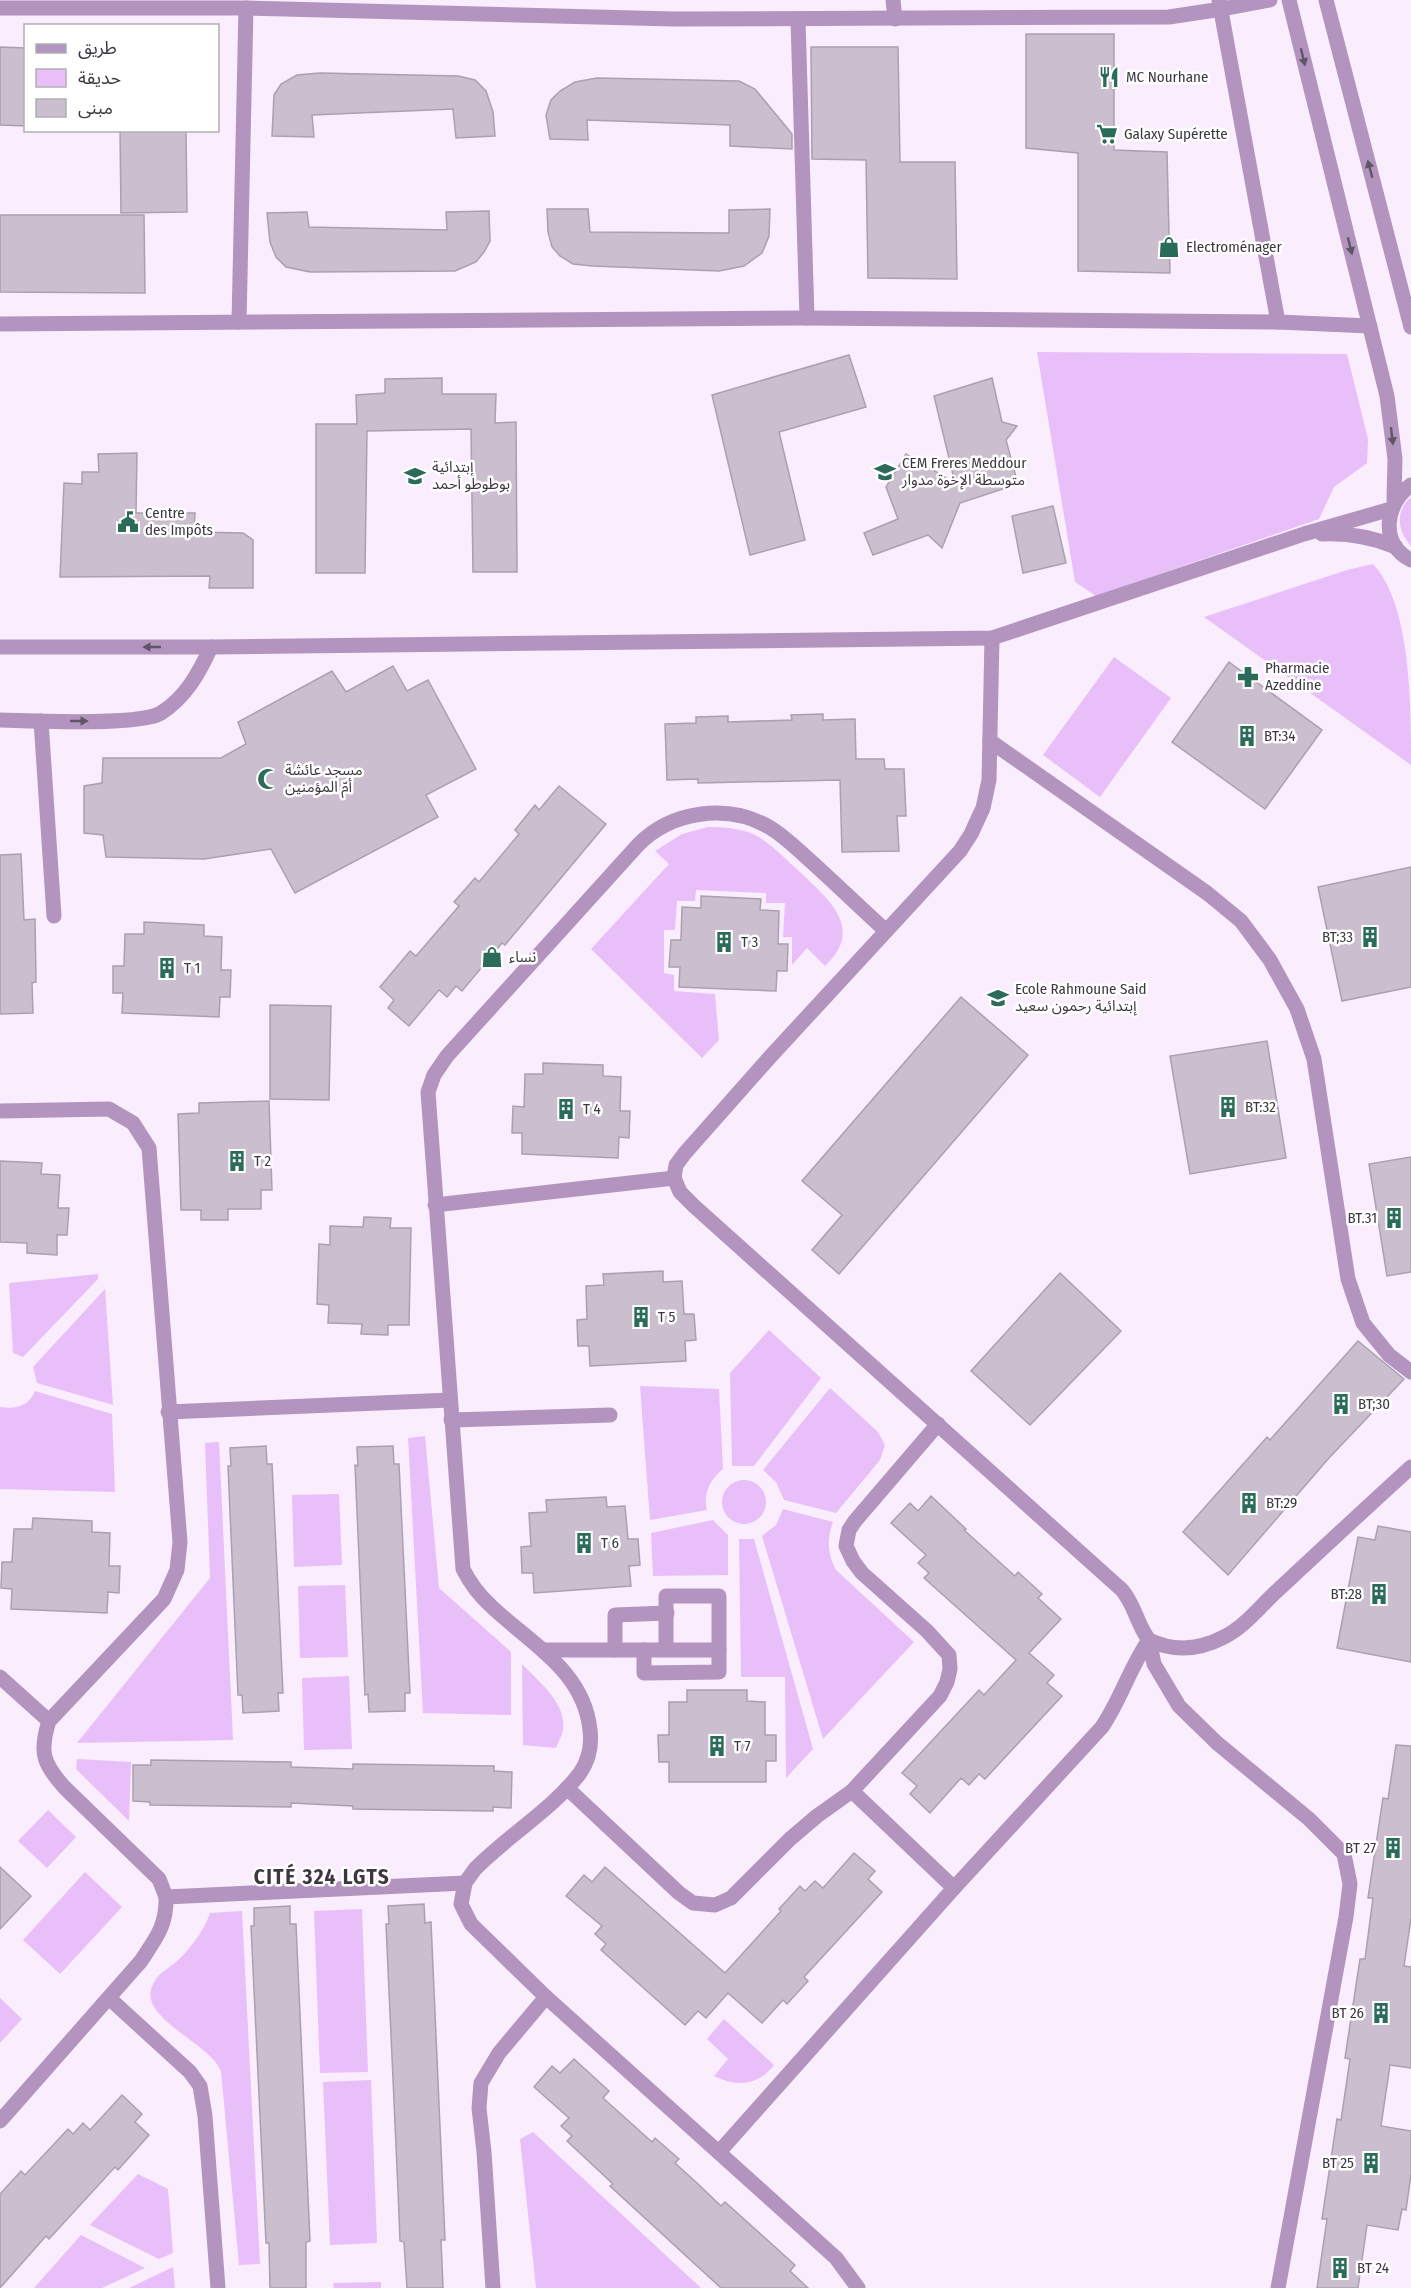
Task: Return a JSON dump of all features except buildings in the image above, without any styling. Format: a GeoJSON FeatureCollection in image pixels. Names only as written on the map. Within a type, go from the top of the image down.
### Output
{"type":"FeatureCollection","features":[{"type":"Feature","properties":{"kind":"street"},"geometry":{"type":"LineString","coordinates":[[893,0],[895,19]]}},
{"type":"Feature","properties":{"kind":"street"},"geometry":{"type":"LineString","coordinates":[[0,8],[459,7],[673,19],[798,20],[1168,17],[1221,5],[1270,0]]}},
{"type":"Feature","properties":{"kind":"street"},"geometry":{"type":"LineString","coordinates":[[1289,0],[1387,396],[1395,459],[1393,504],[1389,528],[1406,558]]}},
{"type":"Feature","properties":{"kind":"street"},"geometry":{"type":"LineString","coordinates":[[1326,0],[1411,327]]}},
{"type":"Feature","properties":{"kind":"street"},"geometry":{"type":"LineString","coordinates":[[1221,5],[1278,322]]}},
{"type":"Feature","properties":{"kind":"street"},"geometry":{"type":"LineString","coordinates":[[239,322],[246,8]]}},
{"type":"Feature","properties":{"kind":"street"},"geometry":{"type":"LineString","coordinates":[[798,20],[807,318]]}},
{"type":"Feature","properties":{"kind":"street"},"geometry":{"type":"LineString","coordinates":[[0,324],[807,318],[1278,322],[1370,326]]}},
{"type":"Feature","properties":{"kind":"street"},"geometry":{"type":"LineString","coordinates":[[0,647],[211,647],[992,638],[1393,504],[1411,485]]}},
{"type":"Feature","properties":{"kind":"street"},"geometry":{"type":"LineString","coordinates":[[1305,534],[1346,534],[1375,539],[1406,558]]}},
{"type":"Feature","properties":{"kind":"street"},"geometry":{"type":"LineString","coordinates":[[992,638],[989,780],[983,808],[971,834],[960,850],[685,1153],[676,1165],[674,1178],[680,1192],[694,1206],[1122,1590],[1133,1604],[1137,1619],[1149,1640],[1154,1664],[1179,1706],[1217,1743],[1309,1819],[1344,1854],[1350,1884],[1346,1917],[1278,2288]]}},
{"type":"Feature","properties":{"kind":"street"},"geometry":{"type":"LineString","coordinates":[[0,720],[128,721],[160,714],[181,697],[198,676],[211,647]]}},
{"type":"Feature","properties":{"kind":"street"},"geometry":{"type":"LineString","coordinates":[[41,720],[54,916]]}},
{"type":"Feature","properties":{"kind":"street"},"geometry":{"type":"LineString","coordinates":[[990,741],[1207,893],[1241,921],[1270,960],[1297,1009],[1314,1059],[1351,1289],[1363,1323],[1389,1355],[1411,1372]]}},
{"type":"Feature","properties":{"kind":"street"},"geometry":{"type":"LineString","coordinates":[[858,2288],[836,2258],[720,2151],[546,1997],[471,1924],[461,1904],[465,1883],[482,1861],[567,1788],[587,1762],[591,1741],[589,1718],[581,1695],[567,1673],[544,1650],[491,1606],[474,1588],[463,1569],[428,1092],[434,1076],[447,1056],[638,845],[660,826],[677,819],[710,813],[740,816],[767,826],[788,841],[886,931]]}},
{"type":"Feature","properties":{"kind":"street"},"geometry":{"type":"LineString","coordinates":[[0,1111],[109,1109],[133,1123],[149,1148],[180,1542],[177,1570],[164,1599],[49,1721],[43,1739],[43,1758],[52,1774],[159,1879],[166,1897],[167,1915],[160,1933],[141,1961],[0,2121]]}},
{"type":"Feature","properties":{"kind":"street"},"geometry":{"type":"LineString","coordinates":[[435,1205],[674,1178]]}},
{"type":"Feature","properties":{"kind":"street"},"geometry":{"type":"LineString","coordinates":[[168,1412],[450,1400]]}},
{"type":"Feature","properties":{"kind":"street"},"geometry":{"type":"LineString","coordinates":[[451,1420],[610,1414]]}},
{"type":"Feature","properties":{"kind":"street"},"geometry":{"type":"LineString","coordinates":[[567,1788],[679,1893],[693,1903],[715,1905],[731,1898],[790,1839],[852,1791],[940,1696],[950,1669],[949,1655],[927,1631],[862,1573],[846,1546],[849,1530],[855,1521],[938,1424]]}},
{"type":"Feature","properties":{"kind":"street"},"geometry":{"type":"LineString","coordinates":[[1149,1640],[1161,1646],[1194,1648],[1224,1637],[1240,1628],[1268,1599],[1411,1467]]}},
{"type":"Feature","properties":{"kind":"street"},"geometry":{"type":"LineString","coordinates":[[644,1650],[644,1673],[719,1672],[719,1596],[666,1596],[666,1650]]}},
{"type":"Feature","properties":{"kind":"street"},"geometry":{"type":"LineString","coordinates":[[615,1650],[615,1615],[667,1613]]}},
{"type":"Feature","properties":{"kind":"street"},"geometry":{"type":"LineString","coordinates":[[720,2151],[954,1888],[1102,1727],[1125,1688],[1139,1654],[1149,1640]]}},
{"type":"Feature","properties":{"kind":"street"},"geometry":{"type":"LineString","coordinates":[[544,1650],[719,1650]]}},
{"type":"Feature","properties":{"kind":"street"},"geometry":{"type":"LineString","coordinates":[[0,1677],[49,1721]]}},
{"type":"Feature","properties":{"kind":"street"},"geometry":{"type":"LineString","coordinates":[[852,1791],[954,1888]]}},
{"type":"Feature","properties":{"kind":"street"},"geometry":{"type":"LineString","coordinates":[[166,1897],[465,1883]]}},
{"type":"Feature","properties":{"kind":"street"},"geometry":{"type":"LineString","coordinates":[[493,2288],[479,2108],[481,2083],[499,2053],[546,1997]]}},
{"type":"Feature","properties":{"kind":"street"},"geometry":{"type":"LineString","coordinates":[[109,1998],[190,2072],[200,2086],[205,2116],[218,2288]]}},
{"type":"Feature","properties":{"kind":"green space"},"geometry":{"type":"Polygon","coordinates":[[[1037,352],[1347,354],[1368,439],[1367,463],[1334,487],[1319,519],[1096,596],[1075,582],[1037,352]]]}},
{"type":"Feature","properties":{"kind":"green space"},"geometry":{"type":"Polygon","coordinates":[[[1411,497],[1411,546],[1403,534],[1400,515],[1402,508],[1411,497]]]}},
{"type":"Feature","properties":{"kind":"green space"},"geometry":{"type":"Polygon","coordinates":[[[1373,564],[1386,582],[1402,630],[1409,686],[1411,765],[1204,617],[1347,570],[1373,564]]]}},
{"type":"Feature","properties":{"kind":"green space"},"geometry":{"type":"Polygon","coordinates":[[[1114,657],[1171,698],[1100,797],[1043,755],[1114,657]]]}},
{"type":"Feature","properties":{"kind":"green space"},"geometry":{"type":"Polygon","coordinates":[[[708,827],[731,828],[748,832],[772,847],[831,904],[842,927],[842,939],[837,952],[825,966],[807,948],[792,965],[792,937],[783,937],[785,903],[766,903],[766,893],[696,890],[695,901],[677,901],[675,930],[664,930],[664,973],[674,975],[674,991],[715,994],[719,1040],[702,1058],[591,949],[669,864],[655,851],[682,834],[708,827]]]}},
{"type":"Feature","properties":{"kind":"green space"},"geometry":{"type":"Polygon","coordinates":[[[98,1274],[98,1279],[23,1357],[13,1353],[9,1283],[98,1274]]]}},
{"type":"Feature","properties":{"kind":"green space"},"geometry":{"type":"Polygon","coordinates":[[[105,1289],[113,1405],[37,1383],[33,1367],[105,1289]]]}},
{"type":"Feature","properties":{"kind":"green space"},"geometry":{"type":"Polygon","coordinates":[[[769,1330],[821,1378],[754,1466],[732,1466],[730,1373],[769,1330]]]}},
{"type":"Feature","properties":{"kind":"green space"},"geometry":{"type":"Polygon","coordinates":[[[640,1386],[719,1389],[723,1469],[714,1477],[709,1487],[706,1498],[707,1510],[650,1520],[640,1386]]]}},
{"type":"Feature","properties":{"kind":"green space"},"geometry":{"type":"Polygon","coordinates":[[[830,1388],[878,1432],[885,1445],[880,1460],[836,1513],[784,1500],[776,1482],[763,1470],[830,1388]]]}},
{"type":"Feature","properties":{"kind":"green space"},"geometry":{"type":"Polygon","coordinates":[[[35,1391],[112,1414],[115,1492],[0,1489],[0,1407],[21,1406],[29,1401],[35,1391]]]}},
{"type":"Feature","properties":{"kind":"green space"},"geometry":{"type":"Polygon","coordinates":[[[425,1436],[439,1588],[511,1652],[511,1715],[423,1713],[408,1438],[425,1436]]]}},
{"type":"Feature","properties":{"kind":"green space"},"geometry":{"type":"Polygon","coordinates":[[[219,1442],[233,1740],[77,1743],[210,1578],[205,1443],[219,1442]]]}},
{"type":"Feature","properties":{"kind":"green space"},"geometry":{"type":"Polygon","coordinates":[[[744,1480],[760,1486],[766,1502],[760,1518],[744,1524],[728,1518],[722,1502],[728,1486],[744,1480]]]}},
{"type":"Feature","properties":{"kind":"green space"},"geometry":{"type":"Polygon","coordinates":[[[339,1494],[342,1565],[294,1567],[292,1495],[339,1494]]]}},
{"type":"Feature","properties":{"kind":"green space"},"geometry":{"type":"Polygon","coordinates":[[[783,1509],[833,1522],[829,1546],[836,1570],[914,1642],[823,1739],[762,1536],[776,1525],[783,1509]]]}},
{"type":"Feature","properties":{"kind":"green space"},"geometry":{"type":"Polygon","coordinates":[[[713,1520],[728,1535],[728,1575],[653,1576],[651,1533],[713,1520]]]}},
{"type":"Feature","properties":{"kind":"green space"},"geometry":{"type":"Polygon","coordinates":[[[739,1539],[754,1539],[813,1749],[786,1778],[785,1677],[741,1677],[739,1539]]]}},
{"type":"Feature","properties":{"kind":"green space"},"geometry":{"type":"Polygon","coordinates":[[[345,1585],[348,1657],[300,1658],[298,1586],[345,1585]]]}},
{"type":"Feature","properties":{"kind":"green space"},"geometry":{"type":"Polygon","coordinates":[[[522,1664],[550,1693],[561,1711],[563,1730],[556,1748],[523,1745],[522,1664]]]}},
{"type":"Feature","properties":{"kind":"green space"},"geometry":{"type":"Polygon","coordinates":[[[349,1676],[352,1749],[304,1750],[302,1678],[349,1676]]]}},
{"type":"Feature","properties":{"kind":"green space"},"geometry":{"type":"Polygon","coordinates":[[[77,1759],[131,1762],[129,1821],[76,1769],[77,1759]]]}},
{"type":"Feature","properties":{"kind":"green space"},"geometry":{"type":"Polygon","coordinates":[[[48,1810],[76,1837],[47,1868],[18,1841],[48,1810]]]}},
{"type":"Feature","properties":{"kind":"green space"},"geometry":{"type":"Polygon","coordinates":[[[85,1872],[122,1907],[60,1974],[23,1940],[85,1872]]]}},
{"type":"Feature","properties":{"kind":"green space"},"geometry":{"type":"Polygon","coordinates":[[[362,1909],[368,2072],[320,2073],[314,1911],[362,1909]]]}},
{"type":"Feature","properties":{"kind":"green space"},"geometry":{"type":"Polygon","coordinates":[[[242,1911],[260,2264],[239,2265],[221,2071],[214,2060],[164,2019],[155,2008],[151,1996],[155,1980],[191,1946],[210,1913],[242,1911]]]}},
{"type":"Feature","properties":{"kind":"green space"},"geometry":{"type":"Polygon","coordinates":[[[0,1998],[22,2019],[0,2043],[0,1998]]]}},
{"type":"Feature","properties":{"kind":"green space"},"geometry":{"type":"Polygon","coordinates":[[[724,2019],[774,2065],[768,2072],[754,2081],[738,2083],[714,2076],[728,2059],[707,2039],[724,2019]]]}},
{"type":"Feature","properties":{"kind":"green space"},"geometry":{"type":"Polygon","coordinates":[[[371,2080],[377,2243],[330,2245],[323,2082],[371,2080]]]}},
{"type":"Feature","properties":{"kind":"green space"},"geometry":{"type":"Polygon","coordinates":[[[533,2132],[701,2288],[536,2288],[520,2139],[533,2132]]]}},
{"type":"Feature","properties":{"kind":"green space"},"geometry":{"type":"Polygon","coordinates":[[[138,2174],[168,2189],[173,2253],[159,2259],[90,2225],[138,2174]]]}},
{"type":"Feature","properties":{"kind":"green space"},"geometry":{"type":"Polygon","coordinates":[[[81,2235],[145,2268],[102,2288],[34,2288],[81,2235]]]}},
{"type":"Feature","properties":{"kind":"green space"},"geometry":{"type":"Polygon","coordinates":[[[173,2267],[175,2288],[129,2288],[173,2267]]]}},
{"type":"Feature","properties":{"kind":"green space"},"geometry":{"type":"Polygon","coordinates":[[[381,2282],[381,2288],[334,2288],[333,2283],[381,2282]]]}},
{"type":"Feature","properties":{"kind":"place","name":"MC Nourhane"},"geometry":{"type":"Point","coordinates":[1109,77]}},
{"type":"Feature","properties":{"kind":"place","name":"Galaxy Supérette"},"geometry":{"type":"Point","coordinates":[1107,134]}},
{"type":"Feature","properties":{"kind":"place","name":"Electroménager"},"geometry":{"type":"Point","coordinates":[1169,247]}},
{"type":"Feature","properties":{"kind":"place","name":"CEM Freres Meddour متوسطة الإخوة مدوار"},"geometry":{"type":"Point","coordinates":[885,472]}},
{"type":"Feature","properties":{"kind":"place","name":"إبتدائية بوطوطو أحمد"},"geometry":{"type":"Point","coordinates":[415,476]}},
{"type":"Feature","properties":{"kind":"place","name":"Centre des Impôts"},"geometry":{"type":"Point","coordinates":[128,522]}},
{"type":"Feature","properties":{"kind":"place","name":"Pharmacie Azeddine"},"geometry":{"type":"Point","coordinates":[1248,677]}},
{"type":"Feature","properties":{"kind":"place","name":"BT:34"},"geometry":{"type":"Point","coordinates":[1247,736]}},
{"type":"Feature","properties":{"kind":"place","name":"مسجد عائشة أمّ المؤمنين"},"geometry":{"type":"Point","coordinates":[268,779]}},
{"type":"Feature","properties":{"kind":"place","name":"BT;33"},"geometry":{"type":"Point","coordinates":[1370,937]}},
{"type":"Feature","properties":{"kind":"place","name":"T 3"},"geometry":{"type":"Point","coordinates":[724,942]}},
{"type":"Feature","properties":{"kind":"place","name":"نساء"},"geometry":{"type":"Point","coordinates":[492,957]}},
{"type":"Feature","properties":{"kind":"place","name":"T 1"},"geometry":{"type":"Point","coordinates":[167,968]}},
{"type":"Feature","properties":{"kind":"place","name":"Ecole Rahmoune Said إبتدائية رحمون سعيد"},"geometry":{"type":"Point","coordinates":[998,998]}},
{"type":"Feature","properties":{"kind":"place","name":"BT:32"},"geometry":{"type":"Point","coordinates":[1228,1107]}},
{"type":"Feature","properties":{"kind":"place","name":"T 4"},"geometry":{"type":"Point","coordinates":[566,1109]}},
{"type":"Feature","properties":{"kind":"place","name":"T 2"},"geometry":{"type":"Point","coordinates":[237,1161]}},
{"type":"Feature","properties":{"kind":"place","name":"BT.31"},"geometry":{"type":"Point","coordinates":[1394,1218]}},
{"type":"Feature","properties":{"kind":"place","name":"T 5"},"geometry":{"type":"Point","coordinates":[641,1317]}},
{"type":"Feature","properties":{"kind":"place","name":"BT;30"},"geometry":{"type":"Point","coordinates":[1341,1404]}},
{"type":"Feature","properties":{"kind":"place","name":"BT:29"},"geometry":{"type":"Point","coordinates":[1249,1503]}},
{"type":"Feature","properties":{"kind":"place","name":"T 6"},"geometry":{"type":"Point","coordinates":[584,1543]}},
{"type":"Feature","properties":{"kind":"place","name":"BT:28"},"geometry":{"type":"Point","coordinates":[1379,1594]}},
{"type":"Feature","properties":{"kind":"place","name":"T 7"},"geometry":{"type":"Point","coordinates":[717,1746]}},
{"type":"Feature","properties":{"kind":"place","name":"BT 27"},"geometry":{"type":"Point","coordinates":[1393,1848]}},
{"type":"Feature","properties":{"kind":"place","name":"BT 26"},"geometry":{"type":"Point","coordinates":[1381,2013]}},
{"type":"Feature","properties":{"kind":"place","name":"BT 25"},"geometry":{"type":"Point","coordinates":[1371,2163]}},
{"type":"Feature","properties":{"kind":"place","name":"BT 24"},"geometry":{"type":"Point","coordinates":[1340,2268]}},
{"type":"Feature","properties":{"kind":"district","name":"CITÉ 324 LGTS"},"geometry":{"type":"Point","coordinates":[322,1877]}}]}
